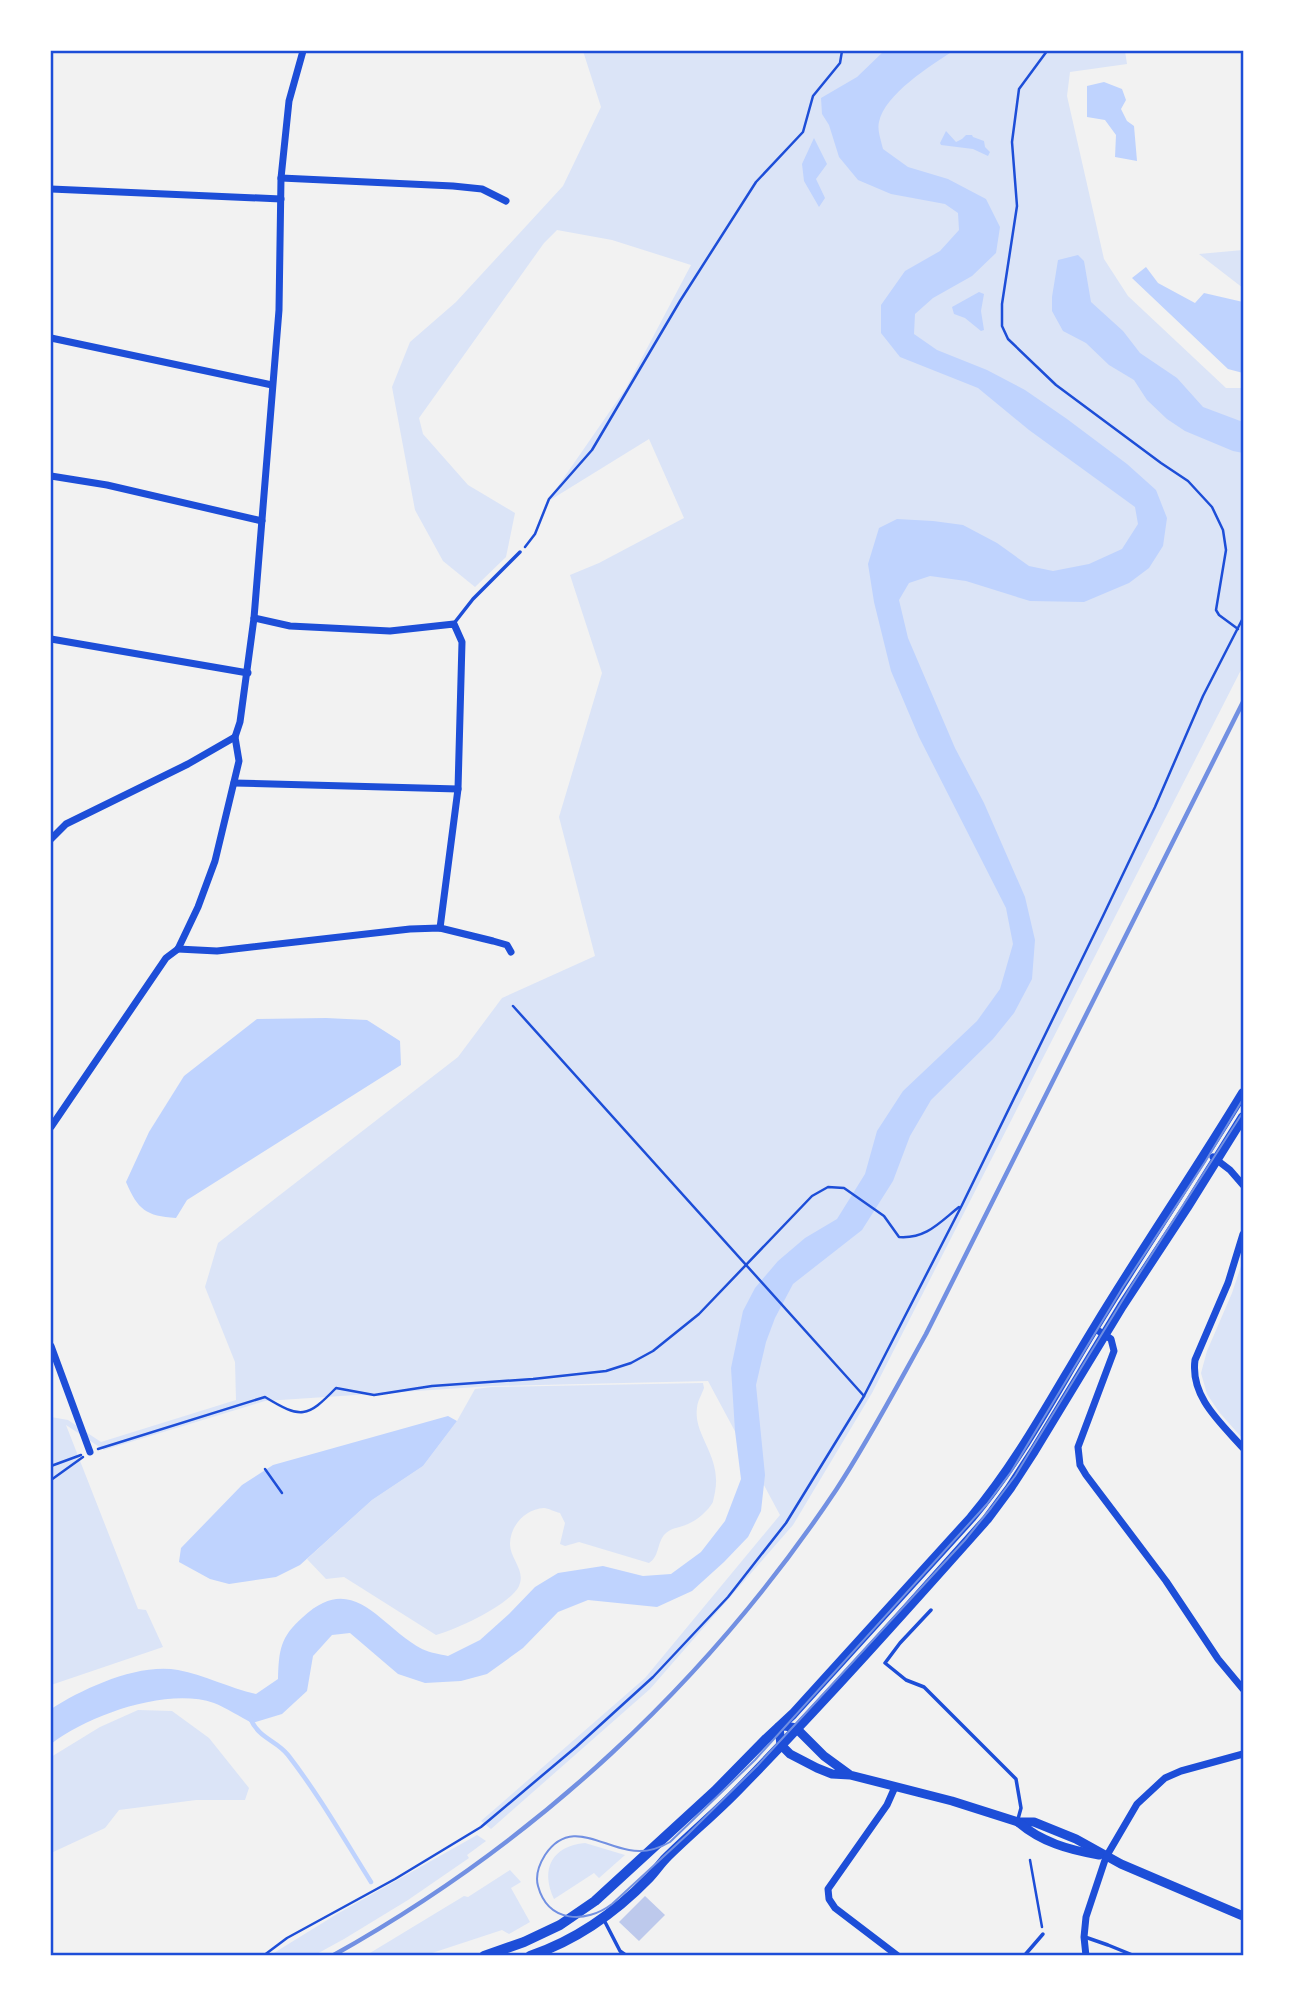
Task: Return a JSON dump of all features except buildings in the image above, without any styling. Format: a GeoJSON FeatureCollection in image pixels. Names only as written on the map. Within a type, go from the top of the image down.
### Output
{"type":"FeatureCollection","features":[{"type":"Feature","properties":{"kind":"main road"},"geometry":{"type":"LineString","coordinates":[[484,1956],[524,1942],[566,1921],[596,1901],[716,1791],[793,1714],[987,1499],[1017,1457],[1094,1328],[1243,1093]]}},
{"type":"Feature","properties":{"kind":"main road"},"geometry":{"type":"LineString","coordinates":[[530,1956],[566,1942],[603,1919],[650,1878],[666,1858],[726,1802],[781,1745],[999,1504],[1243,1116]]}},
{"type":"Feature","properties":{"kind":"main road"},"geometry":{"type":"LineString","coordinates":[[716,1791],[726,1802]]}},
{"type":"Feature","properties":{"kind":"street"},"geometry":{"type":"LineString","coordinates":[[51,1127],[166,958],[178,949],[198,907],[215,860],[234,783],[239,761],[235,737],[248,673],[254,618],[279,310],[281,178],[289,101],[303,51]]}},
{"type":"Feature","properties":{"kind":"street"},"geometry":{"type":"LineString","coordinates":[[281,178],[453,186],[482,189],[506,201]]}},
{"type":"Feature","properties":{"kind":"street"},"geometry":{"type":"LineString","coordinates":[[51,189],[281,199]]}},
{"type":"Feature","properties":{"kind":"street"},"geometry":{"type":"LineString","coordinates":[[51,338],[272,385]]}},
{"type":"Feature","properties":{"kind":"street"},"geometry":{"type":"LineString","coordinates":[[51,476],[107,485],[261,521]]}},
{"type":"Feature","properties":{"kind":"street"},"geometry":{"type":"LineString","coordinates":[[254,618],[290,626],[390,631],[454,624],[462,642],[458,789],[440,928]]}},
{"type":"Feature","properties":{"kind":"street"},"geometry":{"type":"LineString","coordinates":[[51,639],[248,673]]}},
{"type":"Feature","properties":{"kind":"street"},"geometry":{"type":"LineString","coordinates":[[51,839],[66,824],[188,764],[235,737]]}},
{"type":"Feature","properties":{"kind":"street"},"geometry":{"type":"LineString","coordinates":[[234,783],[458,789]]}},
{"type":"Feature","properties":{"kind":"street"},"geometry":{"type":"LineString","coordinates":[[178,949],[217,951],[397,930],[440,928],[506,945],[511,952]]}},
{"type":"Feature","properties":{"kind":"street"},"geometry":{"type":"LineString","coordinates":[[1207,1153],[1217,1159],[1243,1185]]}},
{"type":"Feature","properties":{"kind":"street"},"geometry":{"type":"LineString","coordinates":[[1243,1234],[1228,1283],[1195,1360],[1194,1370],[1195,1381],[1208,1408],[1243,1448]]}},
{"type":"Feature","properties":{"kind":"street"},"geometry":{"type":"LineString","coordinates":[[1094,1328],[1111,1339],[1114,1351],[1078,1447],[1080,1465],[1166,1581],[1218,1659],[1243,1689]]}},
{"type":"Feature","properties":{"kind":"street"},"geometry":{"type":"LineString","coordinates":[[51,1346],[90,1452]]}},
{"type":"Feature","properties":{"kind":"street"},"geometry":{"type":"LineString","coordinates":[[850,1775],[824,1756],[796,1728],[779,1727],[781,1745],[790,1754],[817,1768],[832,1774],[850,1775],[965,1804],[1018,1822],[1030,1832],[1071,1851],[1106,1857],[1243,1916]]}},
{"type":"Feature","properties":{"kind":"street"},"geometry":{"type":"LineString","coordinates":[[1086,1956],[1086,1917],[1106,1857],[1137,1804],[1165,1778],[1181,1770],[1243,1754]]}},
{"type":"Feature","properties":{"kind":"street"},"geometry":{"type":"LineString","coordinates":[[895,1787],[887,1805],[828,1889],[829,1899],[835,1908],[898,1956]]}},
{"type":"Feature","properties":{"kind":"street"},"geometry":{"type":"LineString","coordinates":[[524,1942],[530,1956]]}},
{"type":"Feature","properties":{"kind":"lane"},"geometry":{"type":"LineString","coordinates":[[454,624],[473,599],[520,552]]}},
{"type":"Feature","properties":{"kind":"lane"},"geometry":{"type":"LineString","coordinates":[[931,1610],[885,1663],[906,1680],[924,1687],[1016,1779],[1021,1808],[1018,1822]]}},
{"type":"Feature","properties":{"kind":"lane"},"geometry":{"type":"LineString","coordinates":[[603,1919],[620,1951],[627,1956]]}},
{"type":"Feature","properties":{"kind":"lane"},"geometry":{"type":"LineString","coordinates":[[1024,1956],[1043,1934]]}},
{"type":"Feature","properties":{"kind":"lane"},"geometry":{"type":"LineString","coordinates":[[1084,1937],[1135,1956]]}},
{"type":"Feature","properties":{"kind":"path"},"geometry":{"type":"LineString","coordinates":[[520,552],[535,534],[550,499],[592,450],[680,301],[756,182],[803,132],[813,96],[840,63],[842,51]]}},
{"type":"Feature","properties":{"kind":"path"},"geometry":{"type":"LineString","coordinates":[[1047,51],[1019,89],[1012,142],[1017,206],[1002,304],[1002,326],[1008,338],[1056,385],[1188,481],[1212,507],[1223,530],[1226,550],[1216,610],[1238,629]]}},
{"type":"Feature","properties":{"kind":"path"},"geometry":{"type":"LineString","coordinates":[[263,1956],[287,1938],[395,1879],[481,1827],[576,1747],[653,1677],[728,1597],[786,1524],[864,1396],[962,1205],[1155,807],[1203,696],[1243,618]]}},
{"type":"Feature","properties":{"kind":"path"},"geometry":{"type":"LineString","coordinates":[[513,1006],[864,1396]]}},
{"type":"Feature","properties":{"kind":"path"},"geometry":{"type":"LineString","coordinates":[[51,1466],[264,1397],[291,1412],[302,1412],[316,1408],[336,1388],[374,1395],[432,1386],[606,1371],[631,1363],[653,1351],[699,1314],[811,1196],[828,1187],[844,1188],[878,1211],[899,1237],[912,1238],[925,1234],[962,1205]]}},
{"type":"Feature","properties":{"kind":"path"},"geometry":{"type":"LineString","coordinates":[[51,1480],[90,1452]]}},
{"type":"Feature","properties":{"kind":"path"},"geometry":{"type":"LineString","coordinates":[[265,1469],[282,1493]]}},
{"type":"Feature","properties":{"kind":"path"},"geometry":{"type":"LineString","coordinates":[[1030,1860],[1043,1934]]}},
{"type":"Feature","properties":{"kind":"shaded area"},"geometry":{"type":"Polygon","coordinates":[[[583,51],[1125,51],[1127,64],[1070,72],[1067,96],[1104,259],[1128,296],[1226,388],[1243,388],[1243,666],[872,1393],[793,1525],[650,1689],[491,1829],[481,1821],[645,1678],[780,1515],[708,1381],[492,1386],[265,1401],[104,1450],[66,1425],[138,1609],[146,1610],[163,1647],[51,1685],[51,1417],[68,1420],[101,1442],[236,1400],[235,1362],[205,1287],[218,1243],[458,1057],[502,998],[595,956],[559,817],[602,673],[570,575],[599,563],[684,518],[649,439],[547,502],[626,388],[691,265],[612,240],[557,230],[544,243],[419,418],[423,434],[468,485],[515,513],[506,557],[475,587],[443,561],[415,510],[392,387],[410,342],[456,302],[563,186],[601,107],[583,51]]]}},
{"type":"Feature","properties":{"kind":"shaded area"},"geometry":{"type":"Polygon","coordinates":[[[1243,250],[1243,288],[1199,254],[1243,250]]]}},
{"type":"Feature","properties":{"kind":"shaded area"},"geometry":{"type":"Polygon","coordinates":[[[1243,1260],[1243,1439],[1207,1394],[1201,1373],[1243,1260]]]}},
{"type":"Feature","properties":{"kind":"shaded area"},"geometry":{"type":"Polygon","coordinates":[[[703,1383],[697,1418],[715,1467],[713,1502],[695,1520],[667,1532],[655,1557],[649,1563],[579,1542],[565,1546],[560,1544],[565,1523],[560,1513],[546,1508],[537,1509],[520,1520],[511,1537],[511,1549],[521,1575],[519,1586],[514,1593],[482,1615],[436,1635],[344,1577],[326,1579],[307,1559],[372,1500],[423,1466],[457,1421],[475,1389],[703,1383]]]}},
{"type":"Feature","properties":{"kind":"shaded area"},"geometry":{"type":"Polygon","coordinates":[[[138,1710],[172,1711],[209,1738],[249,1788],[245,1800],[196,1800],[119,1810],[105,1828],[51,1853],[51,1757],[100,1727],[138,1710]]]}},
{"type":"Feature","properties":{"kind":"shaded area"},"geometry":{"type":"Polygon","coordinates":[[[477,1835],[486,1841],[467,1855],[469,1858],[344,1939],[313,1956],[269,1956],[337,1914],[477,1835]]]}},
{"type":"Feature","properties":{"kind":"shaded area"},"geometry":{"type":"Polygon","coordinates":[[[585,1843],[625,1855],[599,1878],[594,1873],[554,1899],[548,1878],[552,1861],[564,1849],[585,1843]]]}},
{"type":"Feature","properties":{"kind":"shaded area"},"geometry":{"type":"Polygon","coordinates":[[[510,1870],[521,1882],[511,1888],[530,1922],[509,1934],[502,1930],[423,1956],[365,1956],[464,1896],[468,1897],[510,1870]]]}},
{"type":"Feature","properties":{"kind":"water"},"geometry":{"type":"Polygon","coordinates":[[[884,51],[953,51],[910,82],[890,101],[879,125],[883,149],[908,167],[948,179],[986,199],[1000,227],[996,253],[972,276],[933,298],[915,314],[914,334],[937,350],[987,370],[1025,390],[1067,419],[1127,464],[1156,490],[1167,518],[1163,546],[1149,568],[1129,583],[1084,602],[1030,601],[966,581],[930,576],[909,583],[899,600],[908,638],[955,748],[984,803],[1025,897],[1035,940],[1032,979],[1014,1013],[993,1039],[931,1100],[910,1136],[893,1181],[862,1230],[793,1284],[766,1342],[756,1385],[765,1475],[761,1511],[748,1537],[692,1591],[657,1607],[588,1600],[558,1612],[523,1648],[487,1674],[461,1681],[425,1683],[398,1674],[350,1633],[332,1635],[313,1656],[307,1691],[282,1714],[252,1723],[214,1703],[195,1699],[152,1701],[107,1714],[67,1733],[51,1744],[51,1709],[79,1693],[129,1674],[146,1670],[178,1670],[256,1694],[278,1679],[280,1652],[290,1631],[321,1604],[337,1599],[352,1600],[366,1607],[422,1649],[448,1656],[480,1640],[535,1587],[558,1573],[603,1566],[643,1576],[671,1574],[701,1552],[725,1521],[741,1479],[731,1368],[743,1311],[755,1288],[778,1261],[805,1238],[837,1219],[865,1174],[877,1131],[903,1091],[977,1021],[1000,989],[1013,944],[1006,908],[919,737],[891,671],[874,602],[868,564],[879,528],[897,519],[963,525],[997,543],[1029,566],[1053,571],[1089,564],[1122,549],[1138,524],[1135,507],[1029,430],[978,388],[900,357],[881,333],[881,305],[905,271],[940,251],[959,230],[958,213],[945,204],[891,194],[858,180],[839,157],[829,125],[822,114],[821,98],[857,77],[884,51]]]}},
{"type":"Feature","properties":{"kind":"water"},"geometry":{"type":"Polygon","coordinates":[[[1104,82],[1122,89],[1126,100],[1121,109],[1127,121],[1134,126],[1137,161],[1115,157],[1116,135],[1105,120],[1087,117],[1087,86],[1104,82]]]}},
{"type":"Feature","properties":{"kind":"water"},"geometry":{"type":"Polygon","coordinates":[[[946,131],[956,142],[966,135],[984,141],[990,152],[988,156],[973,149],[941,145],[946,131]]]}},
{"type":"Feature","properties":{"kind":"water"},"geometry":{"type":"Polygon","coordinates":[[[814,138],[827,164],[816,179],[825,198],[819,207],[804,181],[802,164],[814,138]]]}},
{"type":"Feature","properties":{"kind":"water"},"geometry":{"type":"Polygon","coordinates":[[[1078,255],[1084,261],[1091,302],[1123,331],[1140,353],[1177,378],[1203,407],[1243,422],[1243,453],[1185,431],[1167,419],[1147,400],[1134,380],[1109,365],[1086,343],[1063,331],[1052,311],[1058,260],[1078,255]]]}},
{"type":"Feature","properties":{"kind":"water"},"geometry":{"type":"Polygon","coordinates":[[[1146,267],[1158,283],[1195,303],[1204,293],[1243,302],[1243,373],[1228,369],[1132,278],[1146,267]]]}},
{"type":"Feature","properties":{"kind":"water"},"geometry":{"type":"Polygon","coordinates":[[[979,292],[984,294],[981,311],[984,330],[981,331],[965,318],[954,314],[952,307],[979,292]]]}},
{"type":"Feature","properties":{"kind":"water"},"geometry":{"type":"Polygon","coordinates":[[[257,1019],[367,1020],[400,1041],[401,1065],[187,1200],[176,1218],[144,1210],[126,1182],[149,1132],[184,1076],[257,1019]]]}},
{"type":"Feature","properties":{"kind":"water"},"geometry":{"type":"Polygon","coordinates":[[[448,1416],[457,1421],[423,1466],[372,1500],[300,1565],[276,1577],[229,1584],[210,1579],[179,1562],[181,1548],[242,1485],[273,1465],[448,1416]]]}},
{"type":"Feature","properties":{"kind":"waterway"},"geometry":{"type":"LineString","coordinates":[[250,1718],[258,1731],[288,1755],[371,1882]]}},
{"type":"Feature","properties":{"kind":"tram line"},"geometry":{"type":"LineString","coordinates":[[1243,1099],[1123,1287],[1011,1472],[987,1504],[755,1760],[670,1842],[640,1851],[574,1836],[554,1844],[543,1858],[537,1878],[543,1898],[550,1907],[559,1913],[580,1917],[591,1915],[612,1904],[757,1766],[965,1540],[1015,1476],[1130,1288],[1243,1112]]}},
{"type":"Feature","properties":{"kind":"railway"},"geometry":{"type":"LineString","coordinates":[[332,1956],[407,1911],[478,1863],[547,1810],[612,1753],[673,1692],[731,1628],[786,1561],[848,1471],[926,1334],[1243,702]]}}]}
